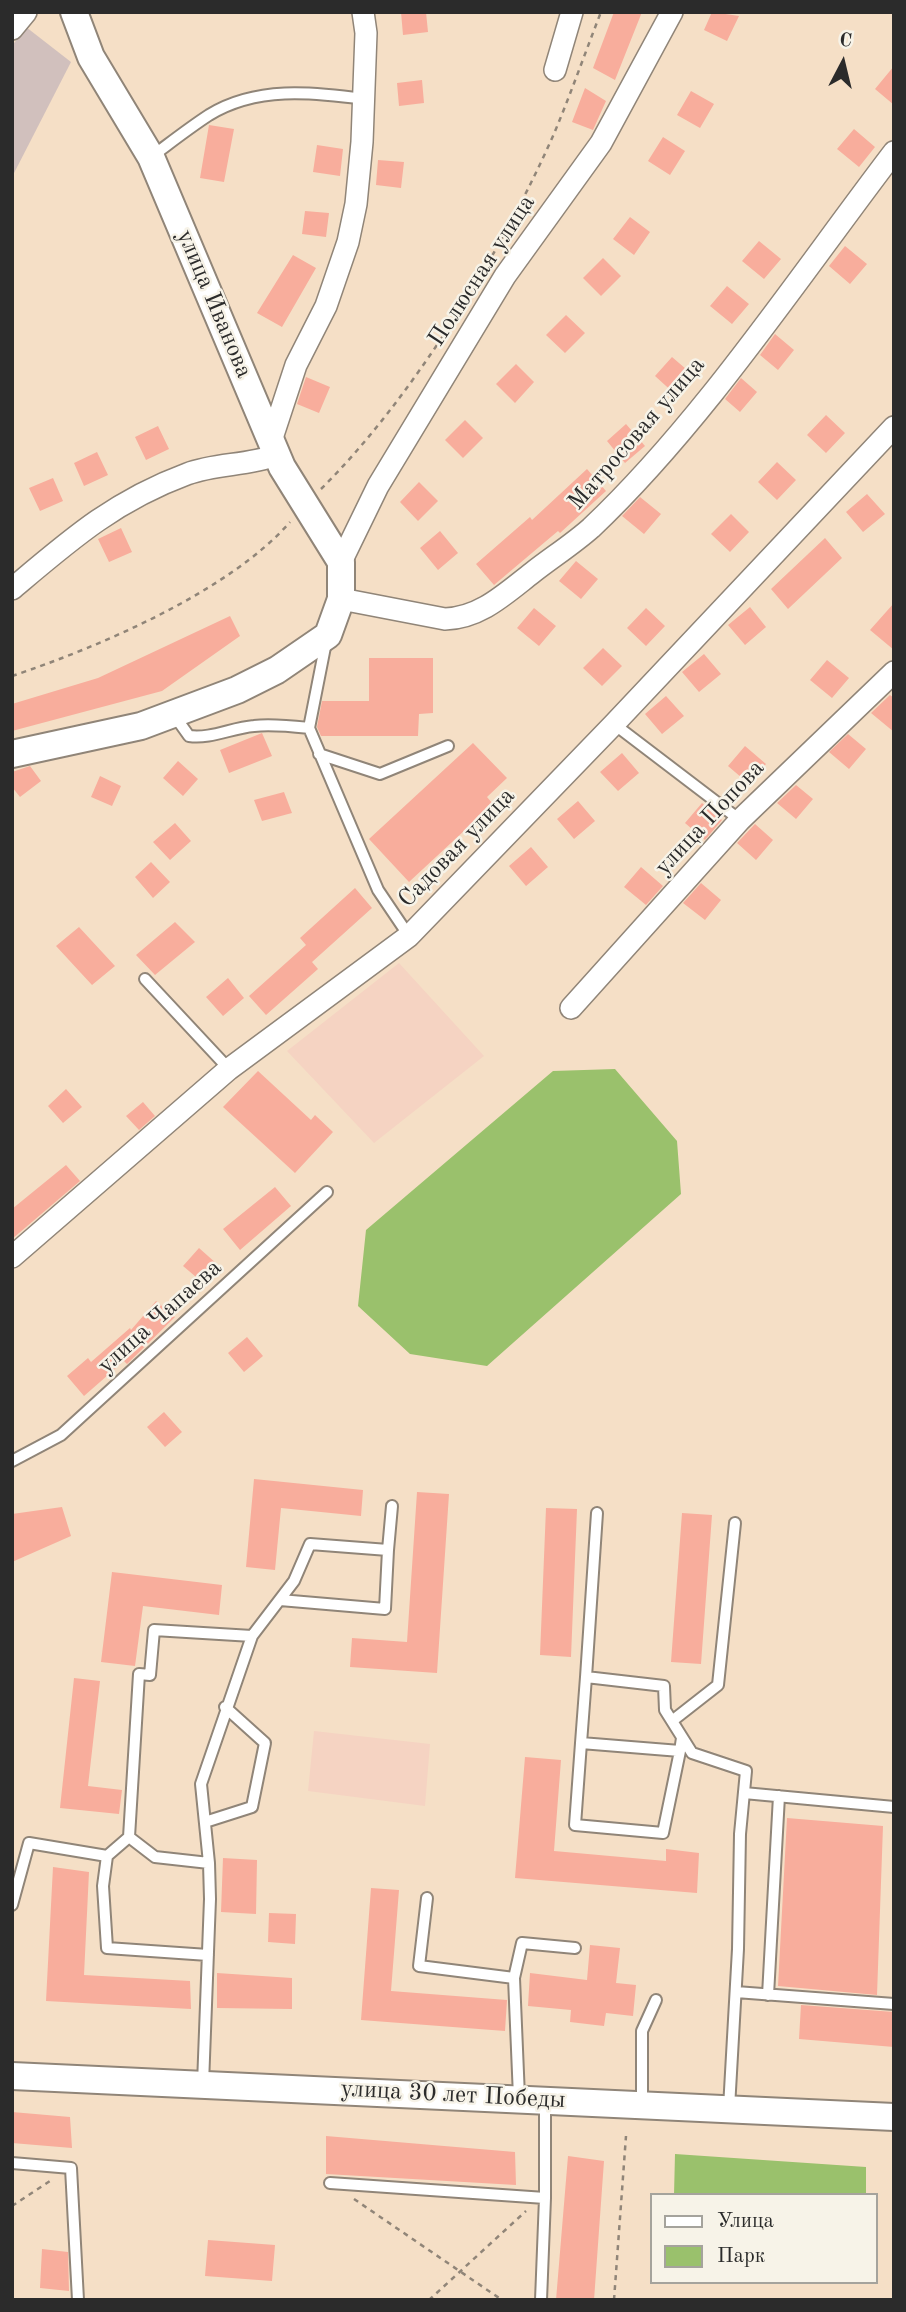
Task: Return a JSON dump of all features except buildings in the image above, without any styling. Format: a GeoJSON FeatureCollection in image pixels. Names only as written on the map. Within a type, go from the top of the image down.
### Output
{"type":"FeatureCollection","features":[{"type":"Feature","properties":{"kind":"street"},"geometry":{"type":"LineString","coordinates":[[12,29],[26,12]]}},
{"type":"Feature","properties":{"kind":"street","name":"улица Иванова"},"geometry":{"type":"LineString","coordinates":[[74,12],[96,66],[151,157],[209,289],[273,448],[304,506],[341,562]]}},
{"type":"Feature","properties":{"kind":"street"},"geometry":{"type":"LineString","coordinates":[[12,589],[80,531],[124,502],[189,473],[257,462],[273,448],[296,365],[326,306],[348,242],[356,204],[363,99],[363,12]]}},
{"type":"Feature","properties":{"kind":"street"},"geometry":{"type":"LineString","coordinates":[[555,70],[572,12]]}},
{"type":"Feature","properties":{"kind":"street","name":"Полюсная улица"},"geometry":{"type":"LineString","coordinates":[[341,562],[378,486],[505,276],[601,143],[672,12]]}},
{"type":"Feature","properties":{"kind":"street","name":"Матросовая улица"},"geometry":{"type":"LineString","coordinates":[[341,599],[445,619],[461,619],[498,599],[590,528],[669,443],[721,379],[894,152]]}},
{"type":"Feature","properties":{"kind":"street","name":"Садовая улица"},"geometry":{"type":"LineString","coordinates":[[12,1257],[229,1069],[409,936],[614,724],[894,427]]}},
{"type":"Feature","properties":{"kind":"street"},"geometry":{"type":"LineString","coordinates":[[12,754],[23,749],[115,734],[174,715],[277,670],[328,635],[341,599],[341,562]]}},
{"type":"Feature","properties":{"kind":"street","name":"улица Попова"},"geometry":{"type":"LineString","coordinates":[[571,1008],[740,820],[894,672]]}},
{"type":"Feature","properties":{"kind":"street","name":"улица 30 лет Победы"},"geometry":{"type":"LineString","coordinates":[[12,2076],[519,2097],[894,2117]]}},
{"type":"Feature","properties":{"kind":"lane"},"geometry":{"type":"LineString","coordinates":[[151,157],[211,114],[236,104],[285,92],[306,91],[363,99]]}},
{"type":"Feature","properties":{"kind":"lane"},"geometry":{"type":"LineString","coordinates":[[328,635],[309,728],[379,890],[409,936]]}},
{"type":"Feature","properties":{"kind":"lane"},"geometry":{"type":"LineString","coordinates":[[174,715],[189,736],[203,738],[253,726],[282,724],[309,728]]}},
{"type":"Feature","properties":{"kind":"lane"},"geometry":{"type":"LineString","coordinates":[[614,724],[740,820]]}},
{"type":"Feature","properties":{"kind":"lane"},"geometry":{"type":"LineString","coordinates":[[319,754],[380,774],[447,746]]}},
{"type":"Feature","properties":{"kind":"lane"},"geometry":{"type":"LineString","coordinates":[[145,979],[229,1069]]}},
{"type":"Feature","properties":{"kind":"lane","name":"улица Чапаева"},"geometry":{"type":"LineString","coordinates":[[12,1461],[61,1434],[327,1192]]}},
{"type":"Feature","properties":{"kind":"lane"},"geometry":{"type":"LineString","coordinates":[[280,1600],[384,1609],[393,1506]]}},
{"type":"Feature","properties":{"kind":"lane"},"geometry":{"type":"LineString","coordinates":[[597,1513],[575,1825],[663,1833],[682,1738]]}},
{"type":"Feature","properties":{"kind":"lane"},"geometry":{"type":"LineString","coordinates":[[672,1721],[718,1685],[735,1523]]}},
{"type":"Feature","properties":{"kind":"lane"},"geometry":{"type":"LineString","coordinates":[[203,2084],[209,1863],[201,1784],[225,1707],[252,1636],[295,1581],[310,1544],[388,1550]]}},
{"type":"Feature","properties":{"kind":"lane"},"geometry":{"type":"LineString","coordinates":[[208,1955],[107,1948],[103,1886],[107,1856],[129,1837],[139,1674],[150,1675],[154,1630],[252,1636]]}},
{"type":"Feature","properties":{"kind":"lane"},"geometry":{"type":"LineString","coordinates":[[586,1677],[664,1686],[665,1710],[692,1753],[746,1771],[729,2108]]}},
{"type":"Feature","properties":{"kind":"lane"},"geometry":{"type":"LineString","coordinates":[[205,1822],[252,1807],[265,1743],[225,1707]]}},
{"type":"Feature","properties":{"kind":"lane"},"geometry":{"type":"LineString","coordinates":[[581,1743],[680,1751]]}},
{"type":"Feature","properties":{"kind":"lane"},"geometry":{"type":"LineString","coordinates":[[744,1793],[894,1807]]}},
{"type":"Feature","properties":{"kind":"lane"},"geometry":{"type":"LineString","coordinates":[[768,1995],[779,1796]]}},
{"type":"Feature","properties":{"kind":"lane"},"geometry":{"type":"LineString","coordinates":[[129,1837],[155,1857],[209,1863]]}},
{"type":"Feature","properties":{"kind":"lane"},"geometry":{"type":"LineString","coordinates":[[12,1905],[29,1843],[107,1856]]}},
{"type":"Feature","properties":{"kind":"lane"},"geometry":{"type":"LineString","coordinates":[[426,1898],[419,1966],[513,1978]]}},
{"type":"Feature","properties":{"kind":"lane"},"geometry":{"type":"LineString","coordinates":[[519,2097],[513,1978],[522,1943],[575,1948]]}},
{"type":"Feature","properties":{"kind":"lane"},"geometry":{"type":"LineString","coordinates":[[736,1992],[894,2004]]}},
{"type":"Feature","properties":{"kind":"lane"},"geometry":{"type":"LineString","coordinates":[[642,2104],[642,2031],[656,2000]]}},
{"type":"Feature","properties":{"kind":"lane"},"geometry":{"type":"LineString","coordinates":[[541,2300],[545,2099]]}},
{"type":"Feature","properties":{"kind":"lane"},"geometry":{"type":"LineString","coordinates":[[12,2163],[71,2168],[78,2300]]}},
{"type":"Feature","properties":{"kind":"lane"},"geometry":{"type":"LineString","coordinates":[[330,2183],[544,2198]]}},
{"type":"Feature","properties":{"kind":"path"},"geometry":{"type":"LineString","coordinates":[[12,676],[101,643],[246,563],[344,466],[397,400],[468,293],[531,181],[553,134],[601,12]]}},
{"type":"Feature","properties":{"kind":"path"},"geometry":{"type":"LineString","coordinates":[[614,2300],[626,2136]]}},
{"type":"Feature","properties":{"kind":"path"},"geometry":{"type":"LineString","coordinates":[[12,2206],[71,2168]]}},
{"type":"Feature","properties":{"kind":"path"},"geometry":{"type":"LineString","coordinates":[[330,2183],[502,2300]]}},
{"type":"Feature","properties":{"kind":"path"},"geometry":{"type":"LineString","coordinates":[[429,2300],[544,2198]]}},
{"type":"Feature","properties":{"kind":"shaded area"},"geometry":{"type":"Polygon","coordinates":[[[26,27],[71,62],[12,177],[12,46],[26,27]]]}},
{"type":"Feature","properties":{"kind":"shaded area"},"geometry":{"type":"Polygon","coordinates":[[[399,963],[484,1056],[374,1143],[287,1051],[399,963]]]}},
{"type":"Feature","properties":{"kind":"shaded area"},"geometry":{"type":"Polygon","coordinates":[[[314,1731],[430,1744],[425,1806],[308,1791],[314,1731]]]}},
{"type":"Feature","properties":{"kind":"green space"},"geometry":{"type":"Polygon","coordinates":[[[615,1069],[677,1141],[681,1194],[487,1366],[410,1354],[358,1306],[366,1230],[553,1071],[615,1069]]]}},
{"type":"Feature","properties":{"kind":"green space"},"geometry":{"type":"Polygon","coordinates":[[[675,2154],[866,2167],[866,2193],[674,2193],[675,2154]]]}}]}
